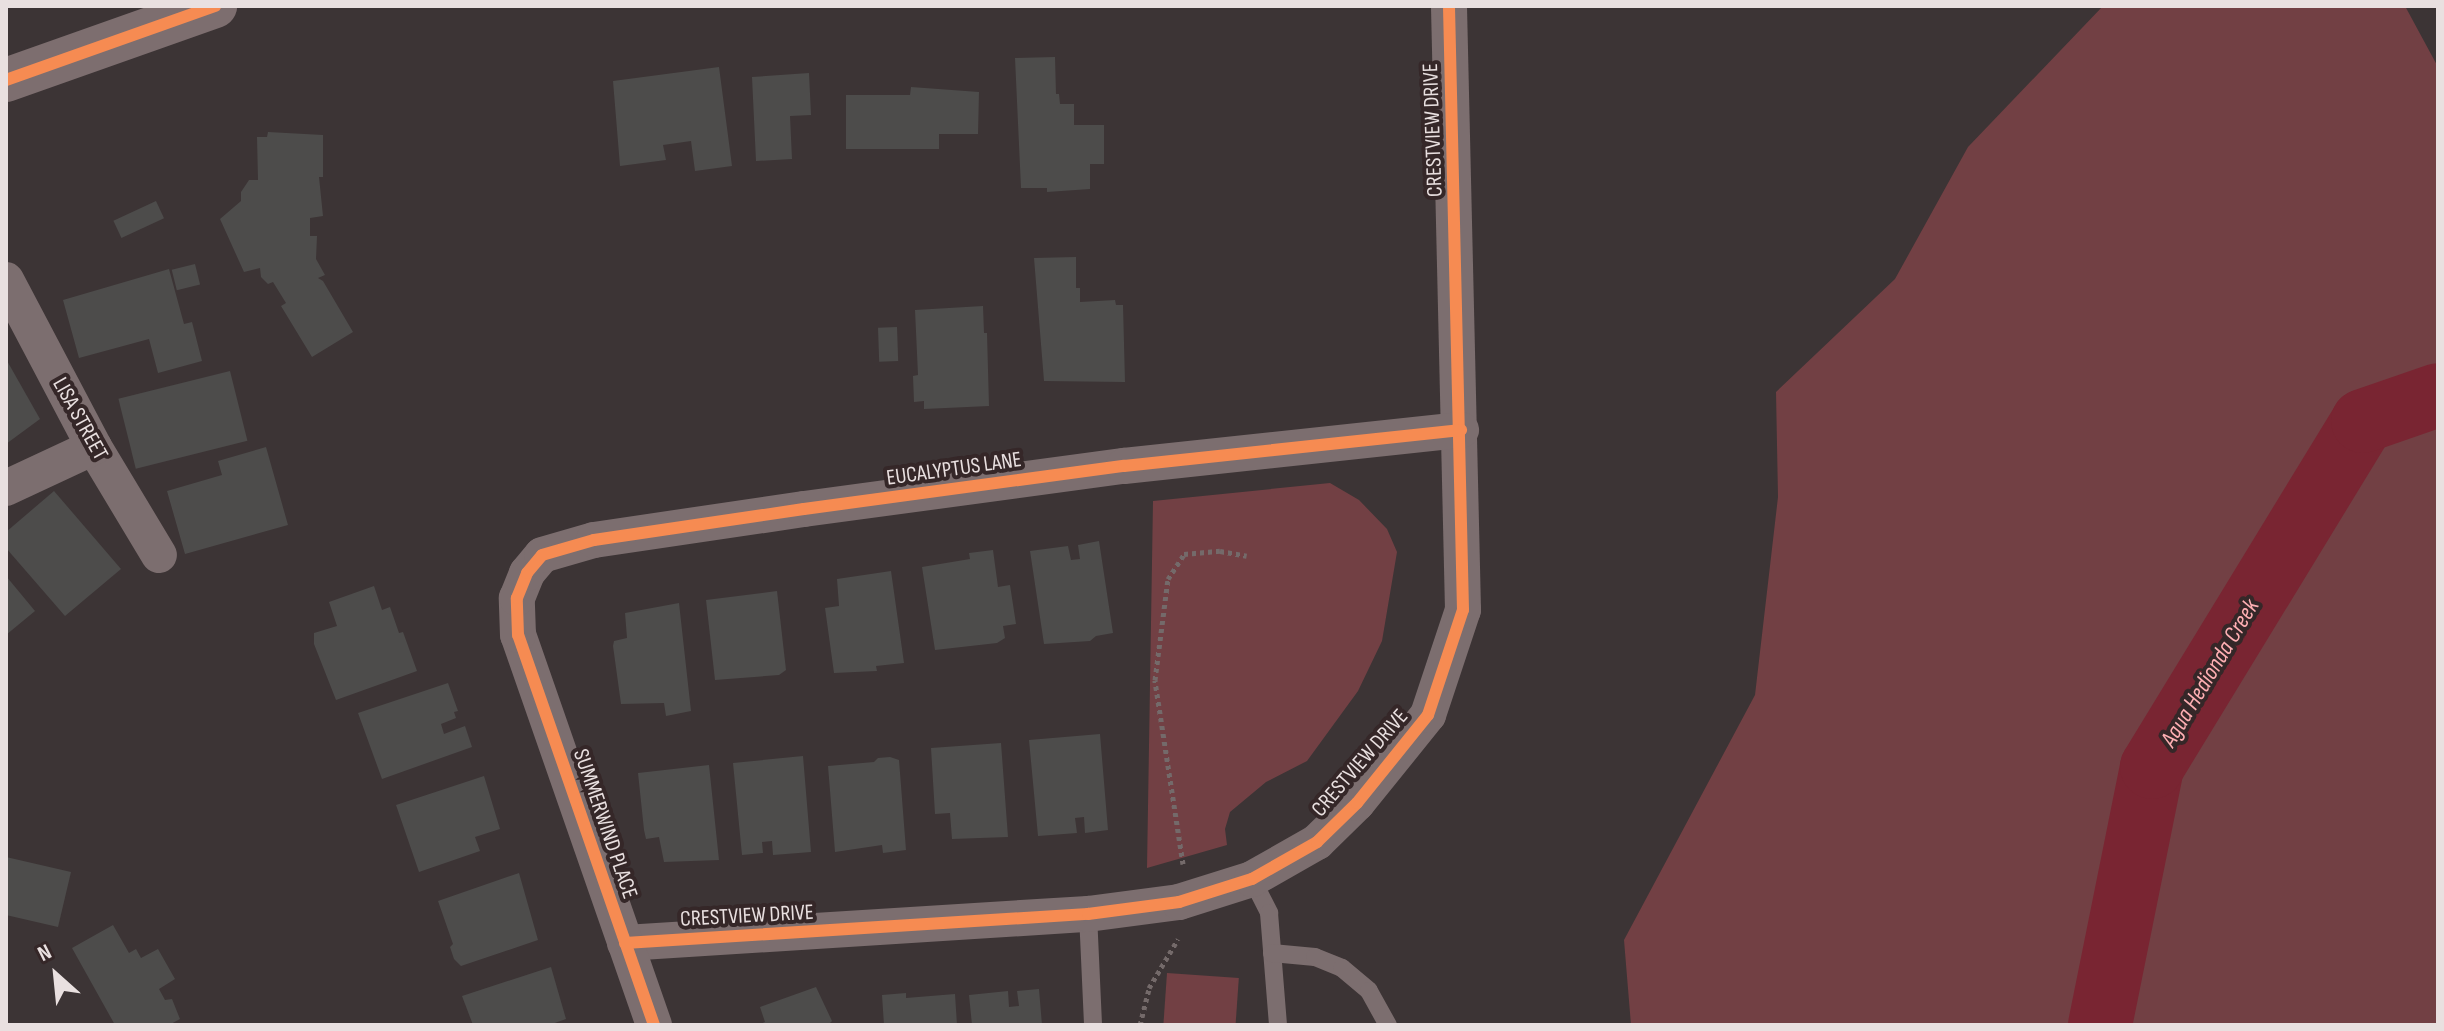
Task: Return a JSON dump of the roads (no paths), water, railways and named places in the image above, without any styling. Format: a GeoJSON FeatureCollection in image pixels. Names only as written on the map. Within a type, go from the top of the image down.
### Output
{"type":"FeatureCollection","features":[{"type":"Feature","properties":{"kind":"main road"},"geometry":{"type":"LineString","coordinates":[[6,80],[215,6]]}},
{"type":"Feature","properties":{"kind":"street","name":"CRESTVIEW DRIVE"},"geometry":{"type":"LineString","coordinates":[[625,943],[1088,914],[1179,902],[1252,879],[1317,842],[1357,803],[1428,715],[1463,610],[1449,6]]}},
{"type":"Feature","properties":{"kind":"street","name":"LISA STREET"},"geometry":{"type":"LineString","coordinates":[[6,280],[94,447],[159,555]]}},
{"type":"Feature","properties":{"kind":"street","name":"EUCALYPTUS LANE"},"geometry":{"type":"LineString","coordinates":[[518,635],[517,598],[534,564],[542,555],[594,540],[1124,466],[1461,430]]}},
{"type":"Feature","properties":{"kind":"street"},"geometry":{"type":"LineString","coordinates":[[6,488],[94,447]]}},
{"type":"Feature","properties":{"kind":"street","name":"SUMMERWIND PLACE"},"geometry":{"type":"LineString","coordinates":[[518,635],[654,1025]]}},
{"type":"Feature","properties":{"kind":"lane"},"geometry":{"type":"LineString","coordinates":[[1252,879],[1269,913],[1278,1025]]}},
{"type":"Feature","properties":{"kind":"lane"},"geometry":{"type":"LineString","coordinates":[[1088,914],[1093,1025]]}},
{"type":"Feature","properties":{"kind":"lane"},"geometry":{"type":"LineString","coordinates":[[1272,953],[1315,957],[1342,968],[1369,991],[1388,1025]]}},
{"type":"Feature","properties":{"kind":"waterway","name":"Agua Hedionda Creek"},"geometry":{"type":"LineString","coordinates":[[2100,1025],[2152,767],[2363,421],[2438,395]]}}]}
